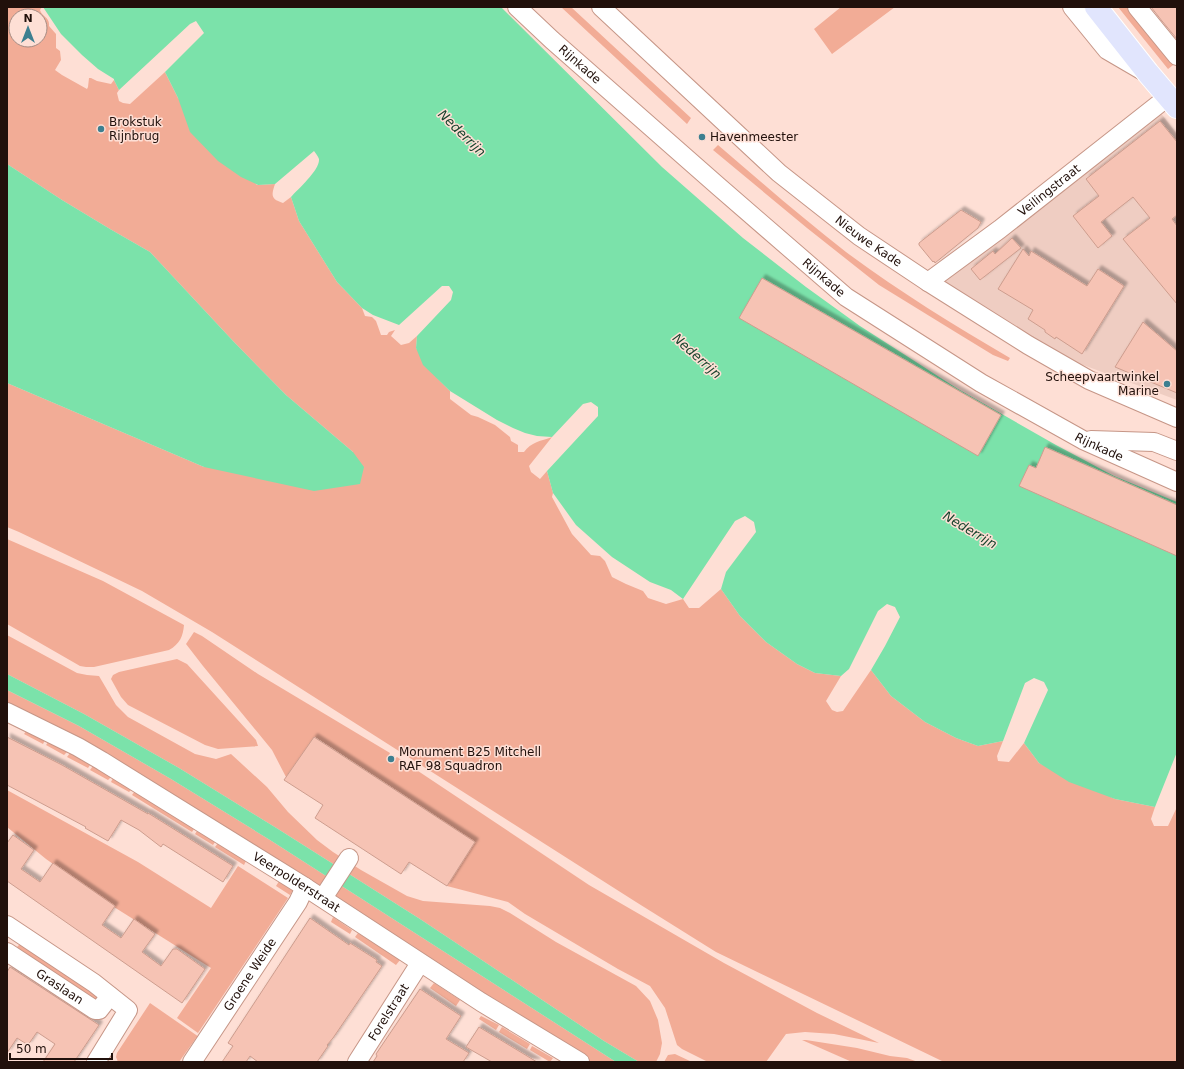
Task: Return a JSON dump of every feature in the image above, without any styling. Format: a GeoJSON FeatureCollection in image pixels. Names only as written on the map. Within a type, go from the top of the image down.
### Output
{"type":"FeatureCollection","features":[{"type":"Feature","properties":{"kind":"main road"},"geometry":{"type":"LineString","coordinates":[[1096,7],[1148,73],[1174,96]]}},
{"type":"Feature","properties":{"kind":"main road"},"geometry":{"type":"LineString","coordinates":[[1114,7],[1174,96]]}},
{"type":"Feature","properties":{"kind":"street","name":"Rijnkade"},"geometry":{"type":"LineString","coordinates":[[517,7],[552,40],[846,297],[982,383],[1083,440],[1177,482]]}},
{"type":"Feature","properties":{"kind":"street","name":"Nieuwe Kade"},"geometry":{"type":"LineString","coordinates":[[601,7],[778,172],[858,236],[1028,345],[1089,380],[1177,418]]}},
{"type":"Feature","properties":{"kind":"street"},"geometry":{"type":"LineString","coordinates":[[1072,7],[1107,50],[1148,73]]}},
{"type":"Feature","properties":{"kind":"street"},"geometry":{"type":"LineString","coordinates":[[1137,7],[1176,54]]}},
{"type":"Feature","properties":{"kind":"street","name":"Veilingstraat"},"geometry":{"type":"LineString","coordinates":[[928,282],[1174,96]]}},
{"type":"Feature","properties":{"kind":"street"},"geometry":{"type":"LineString","coordinates":[[1083,440],[1154,442],[1177,452]]}},
{"type":"Feature","properties":{"kind":"street","name":"Veerpolderstraat"},"geometry":{"type":"LineString","coordinates":[[7,712],[102,761],[305,887],[326,895],[420,963],[580,1062]]}},
{"type":"Feature","properties":{"kind":"street"},"geometry":{"type":"LineString","coordinates":[[326,895],[347,861]]}},
{"type":"Feature","properties":{"kind":"street","name":"Groene Weide"},"geometry":{"type":"LineString","coordinates":[[192,1062],[298,902],[305,887]]}},
{"type":"Feature","properties":{"kind":"street","name":"Graslaan"},"geometry":{"type":"LineString","coordinates":[[8,928],[94,983],[128,1010],[96,1062]]}},
{"type":"Feature","properties":{"kind":"street","name":"Graslaan"},"geometry":{"type":"LineString","coordinates":[[7,952],[95,1010],[99,1010],[110,996]]}},
{"type":"Feature","properties":{"kind":"street","name":"Forelstraat"},"geometry":{"type":"LineString","coordinates":[[357,1062],[420,963]]}},
{"type":"Feature","properties":{"kind":"shaded area"},"geometry":{"type":"Polygon","coordinates":[[[7,7],[42,7],[8,8],[8,48],[48,48],[48,21],[49,26],[56,34],[56,48],[60,51],[61,60],[55,70],[87,89],[89,78],[111,84],[114,80],[119,90],[117,93],[119,101],[130,104],[165,72],[178,98],[257,185],[275,184],[273,196],[276,200],[283,203],[291,197],[299,221],[337,282],[362,308],[365,316],[372,317],[376,321],[381,335],[387,335],[389,332],[395,330],[391,336],[401,345],[409,343],[417,336],[416,348],[439,380],[450,391],[450,399],[471,415],[495,425],[510,437],[511,441],[518,445],[518,452],[524,452],[533,444],[552,437],[529,466],[531,472],[540,479],[547,471],[553,493],[552,497],[572,534],[591,555],[600,556],[605,561],[612,577],[643,591],[648,598],[666,604],[683,599],[689,608],[699,608],[721,589],[740,616],[766,642],[797,664],[815,673],[841,676],[826,701],[832,710],[837,712],[843,711],[871,670],[891,696],[925,722],[956,738],[978,746],[1003,741],[997,756],[998,761],[1009,762],[1024,743],[1039,763],[1115,799],[1155,807],[1151,819],[1154,826],[1168,826],[1177,807],[1177,1062],[944,1062],[716,952],[212,632],[142,591],[7,527],[7,383],[204,467],[353,452],[286,395],[150,252],[62,200],[7,164],[7,7]]]}},
{"type":"Feature","properties":{"kind":"shaded area"},"geometry":{"type":"Polygon","coordinates":[[[561,7],[571,7],[691,118],[687,124],[561,7]]]}},
{"type":"Feature","properties":{"kind":"shaded area"},"geometry":{"type":"Polygon","coordinates":[[[841,7],[895,7],[832,54],[814,29],[841,7]]]}},
{"type":"Feature","properties":{"kind":"shaded area"},"geometry":{"type":"Polygon","coordinates":[[[1118,7],[1127,7],[1165,54],[1177,62],[1168,69],[1118,7]]]}},
{"type":"Feature","properties":{"kind":"shaded area"},"geometry":{"type":"Polygon","coordinates":[[[1160,112],[1177,134],[1177,400],[1019,341],[938,284],[1160,112]]]}},
{"type":"Feature","properties":{"kind":"shaded area"},"geometry":{"type":"Polygon","coordinates":[[[718,145],[797,213],[846,252],[926,307],[1010,358],[1008,361],[993,355],[879,285],[807,228],[713,150],[718,145]]]}},
{"type":"Feature","properties":{"kind":"shaded area"},"geometry":{"type":"Polygon","coordinates":[[[7,539],[103,581],[184,625],[183,633],[180,639],[176,645],[169,650],[94,667],[86,667],[80,666],[7,624],[7,539]]]}},
{"type":"Feature","properties":{"kind":"shaded area"},"geometry":{"type":"Polygon","coordinates":[[[194,632],[258,674],[390,753],[388,758],[392,761],[397,757],[589,885],[724,963],[817,1013],[879,1043],[834,1034],[805,1032],[786,1034],[766,1062],[708,1062],[682,1049],[677,1045],[665,1008],[650,986],[618,969],[525,914],[508,902],[447,886],[475,842],[315,737],[286,777],[272,750],[186,644],[194,632]]]}},
{"type":"Feature","properties":{"kind":"shaded area"},"geometry":{"type":"Polygon","coordinates":[[[7,635],[77,673],[99,676],[116,705],[128,717],[195,754],[216,759],[231,754],[267,787],[288,812],[317,840],[361,870],[407,896],[423,901],[500,908],[556,942],[636,986],[650,1001],[658,1020],[662,1043],[660,1054],[656,1062],[639,1062],[604,1041],[420,919],[179,768],[84,714],[7,674],[7,635]]]}},
{"type":"Feature","properties":{"kind":"shaded area"},"geometry":{"type":"Polygon","coordinates":[[[177,659],[187,664],[256,740],[258,746],[218,749],[205,745],[128,705],[121,697],[111,679],[113,675],[119,672],[177,659]]]}},
{"type":"Feature","properties":{"kind":"shaded area"},"geometry":{"type":"Polygon","coordinates":[[[7,690],[79,726],[171,779],[270,840],[616,1062],[588,1062],[7,704],[7,690]]]}},
{"type":"Feature","properties":{"kind":"shaded area"},"geometry":{"type":"Polygon","coordinates":[[[27,730],[45,740],[43,744],[24,734],[27,730]]]}},
{"type":"Feature","properties":{"kind":"shaded area"},"geometry":{"type":"Polygon","coordinates":[[[49,741],[67,752],[64,755],[46,745],[49,741]]]}},
{"type":"Feature","properties":{"kind":"shaded area"},"geometry":{"type":"Polygon","coordinates":[[[70,753],[90,765],[88,768],[67,757],[70,753]]]}},
{"type":"Feature","properties":{"kind":"shaded area"},"geometry":{"type":"Polygon","coordinates":[[[93,766],[111,777],[108,780],[90,770],[93,766]]]}},
{"type":"Feature","properties":{"kind":"shaded area"},"geometry":{"type":"Polygon","coordinates":[[[113,778],[132,789],[129,792],[111,782],[113,778]]]}},
{"type":"Feature","properties":{"kind":"shaded area"},"geometry":{"type":"Polygon","coordinates":[[[7,790],[138,862],[211,908],[238,866],[288,898],[198,1033],[177,1018],[211,968],[114,907],[46,859],[7,827],[7,790]]]}},
{"type":"Feature","properties":{"kind":"shaded area"},"geometry":{"type":"Polygon","coordinates":[[[135,791],[194,829],[192,832],[132,795],[135,791]]]}},
{"type":"Feature","properties":{"kind":"shaded area"},"geometry":{"type":"Polygon","coordinates":[[[197,831],[215,842],[213,845],[195,834],[197,831]]]}},
{"type":"Feature","properties":{"kind":"shaded area"},"geometry":{"type":"Polygon","coordinates":[[[218,843],[246,861],[244,865],[215,847],[218,843]]]}},
{"type":"Feature","properties":{"kind":"shaded area"},"geometry":{"type":"Polygon","coordinates":[[[281,878],[294,888],[290,895],[276,886],[281,878]]]}},
{"type":"Feature","properties":{"kind":"shaded area"},"geometry":{"type":"Polygon","coordinates":[[[333,917],[352,930],[350,934],[331,922],[333,917]]]}},
{"type":"Feature","properties":{"kind":"shaded area"},"geometry":{"type":"Polygon","coordinates":[[[358,933],[400,960],[396,965],[355,937],[358,933]]]}},
{"type":"Feature","properties":{"kind":"shaded area"},"geometry":{"type":"Polygon","coordinates":[[[23,944],[104,997],[98,1007],[16,948],[23,944]]]}},
{"type":"Feature","properties":{"kind":"shaded area"},"geometry":{"type":"Polygon","coordinates":[[[434,983],[460,1000],[456,1006],[430,988],[434,983]]]}},
{"type":"Feature","properties":{"kind":"shaded area"},"geometry":{"type":"Polygon","coordinates":[[[150,1003],[199,1037],[196,1038],[179,1062],[118,1062],[116,1057],[117,1053],[150,1003]]]}},
{"type":"Feature","properties":{"kind":"shaded area"},"geometry":{"type":"Polygon","coordinates":[[[481,1016],[499,1025],[496,1030],[479,1019],[481,1016]]]}},
{"type":"Feature","properties":{"kind":"shaded area"},"geometry":{"type":"Polygon","coordinates":[[[502,1027],[530,1044],[527,1049],[499,1032],[502,1027]]]}},
{"type":"Feature","properties":{"kind":"shaded area"},"geometry":{"type":"Polygon","coordinates":[[[802,1040],[857,1048],[890,1056],[907,1058],[918,1062],[852,1062],[802,1040]]]}},
{"type":"Feature","properties":{"kind":"shaded area"},"geometry":{"type":"Polygon","coordinates":[[[532,1046],[553,1058],[550,1062],[530,1050],[532,1046]]]}},
{"type":"Feature","properties":{"kind":"shaded area"},"geometry":{"type":"Polygon","coordinates":[[[675,1054],[692,1062],[664,1062],[668,1055],[675,1054]]]}},
{"type":"Feature","properties":{"kind":"water","name":"Nederrijn"},"geometry":{"type":"Polygon","coordinates":[[[43,7],[501,7],[662,167],[743,238],[806,287],[860,326],[958,389],[1114,476],[1177,502],[1177,752],[1155,807],[1115,799],[1069,782],[1039,763],[1024,743],[1048,690],[1044,682],[1034,678],[1025,683],[1003,741],[978,746],[956,738],[925,722],[891,696],[871,670],[900,617],[895,607],[887,604],[878,611],[849,669],[841,676],[815,673],[797,664],[766,642],[740,616],[721,589],[726,572],[756,532],[754,522],[745,516],[735,521],[683,599],[671,590],[650,582],[612,557],[576,525],[553,493],[547,471],[598,416],[598,407],[591,402],[583,404],[552,437],[537,436],[525,433],[497,420],[450,391],[423,365],[416,348],[417,336],[451,300],[453,292],[449,286],[442,286],[399,325],[373,315],[362,308],[337,282],[299,221],[291,197],[316,168],[319,159],[314,151],[275,184],[258,185],[241,177],[218,161],[190,132],[178,98],[165,72],[204,33],[196,21],[190,24],[119,90],[114,79],[98,69],[61,34],[48,14],[48,8],[43,7]]]}},
{"type":"Feature","properties":{"kind":"water"},"geometry":{"type":"Polygon","coordinates":[[[7,164],[62,200],[150,252],[286,395],[353,452],[364,467],[360,484],[314,491],[204,467],[7,383],[7,164]]]}},
{"type":"Feature","properties":{"kind":"water"},"geometry":{"type":"Polygon","coordinates":[[[7,674],[84,714],[179,768],[420,919],[604,1041],[639,1062],[616,1062],[270,840],[171,779],[79,726],[7,690],[7,674]]]}},
{"type":"Feature","properties":{"kind":"building"},"geometry":{"type":"Polygon","coordinates":[[[1151,7],[1177,7],[1177,39],[1162,21],[1151,7]]]}},
{"type":"Feature","properties":{"kind":"building"},"geometry":{"type":"Polygon","coordinates":[[[1160,121],[1177,142],[1177,215],[1172,219],[1177,226],[1177,304],[1123,239],[1150,218],[1133,197],[1101,222],[1112,236],[1098,248],[1073,216],[1099,196],[1086,179],[1160,121]]]}},
{"type":"Feature","properties":{"kind":"building"},"geometry":{"type":"Polygon","coordinates":[[[961,210],[981,222],[978,228],[935,263],[934,261],[933,262],[919,243],[961,210]]]}},
{"type":"Feature","properties":{"kind":"building"},"geometry":{"type":"Polygon","coordinates":[[[1012,238],[1021,248],[980,280],[971,269],[993,251],[995,254],[1012,238]]]}},
{"type":"Feature","properties":{"kind":"building"},"geometry":{"type":"Polygon","coordinates":[[[1023,249],[1029,256],[1031,251],[1087,286],[1098,269],[1124,286],[1082,354],[1056,337],[1055,339],[1045,332],[1045,330],[1028,319],[1033,310],[998,289],[1023,249]]]}},
{"type":"Feature","properties":{"kind":"building"},"geometry":{"type":"Polygon","coordinates":[[[762,278],[1001,415],[978,456],[739,318],[762,278]]]}},
{"type":"Feature","properties":{"kind":"building"},"geometry":{"type":"Polygon","coordinates":[[[1143,322],[1177,351],[1177,393],[1115,367],[1143,322]]]}},
{"type":"Feature","properties":{"kind":"building"},"geometry":{"type":"Polygon","coordinates":[[[1045,447],[1177,505],[1177,556],[1019,486],[1029,465],[1036,468],[1045,447]]]}},
{"type":"Feature","properties":{"kind":"building"},"geometry":{"type":"Polygon","coordinates":[[[7,737],[62,765],[148,813],[233,866],[223,882],[163,844],[161,847],[139,830],[121,820],[108,841],[85,828],[86,827],[7,785],[7,737]]]}},
{"type":"Feature","properties":{"kind":"building"},"geometry":{"type":"Polygon","coordinates":[[[314,737],[475,842],[447,886],[409,862],[401,874],[315,818],[323,805],[284,780],[314,737]]]}},
{"type":"Feature","properties":{"kind":"building"},"geometry":{"type":"Polygon","coordinates":[[[13,835],[34,850],[21,869],[40,882],[53,863],[115,906],[102,925],[121,938],[134,919],[155,934],[142,952],[161,966],[173,949],[177,949],[205,969],[182,1003],[7,881],[7,843],[13,835]]]}},
{"type":"Feature","properties":{"kind":"building"},"geometry":{"type":"Polygon","coordinates":[[[310,918],[349,945],[350,943],[377,960],[376,962],[382,966],[327,1045],[328,1046],[317,1062],[258,1062],[250,1056],[246,1062],[222,1062],[233,1046],[228,1043],[310,918]]]}},
{"type":"Feature","properties":{"kind":"building"},"geometry":{"type":"Polygon","coordinates":[[[10,967],[99,1025],[74,1062],[43,1062],[55,1044],[37,1032],[28,1045],[17,1038],[7,1053],[7,972],[10,967]]]}},
{"type":"Feature","properties":{"kind":"building"},"geometry":{"type":"Polygon","coordinates":[[[420,989],[461,1016],[446,1039],[469,1053],[463,1062],[373,1062],[377,1056],[376,1054],[420,989]]]}},
{"type":"Feature","properties":{"kind":"building"},"geometry":{"type":"Polygon","coordinates":[[[479,1027],[537,1062],[492,1062],[466,1047],[479,1027]]]}},
{"type":"Feature","properties":{"kind":"place","name":"Brokstuk Rijnbrug"},"geometry":{"type":"Point","coordinates":[101,129]}},
{"type":"Feature","properties":{"kind":"place","name":"Havenmeester"},"geometry":{"type":"Point","coordinates":[702,137]}},
{"type":"Feature","properties":{"kind":"place","name":"Scheepvaartwinkel Marine"},"geometry":{"type":"Point","coordinates":[1167,384]}},
{"type":"Feature","properties":{"kind":"place","name":"Monument B25 Mitchell RAF 98 Squadron"},"geometry":{"type":"Point","coordinates":[391,759]}}]}
